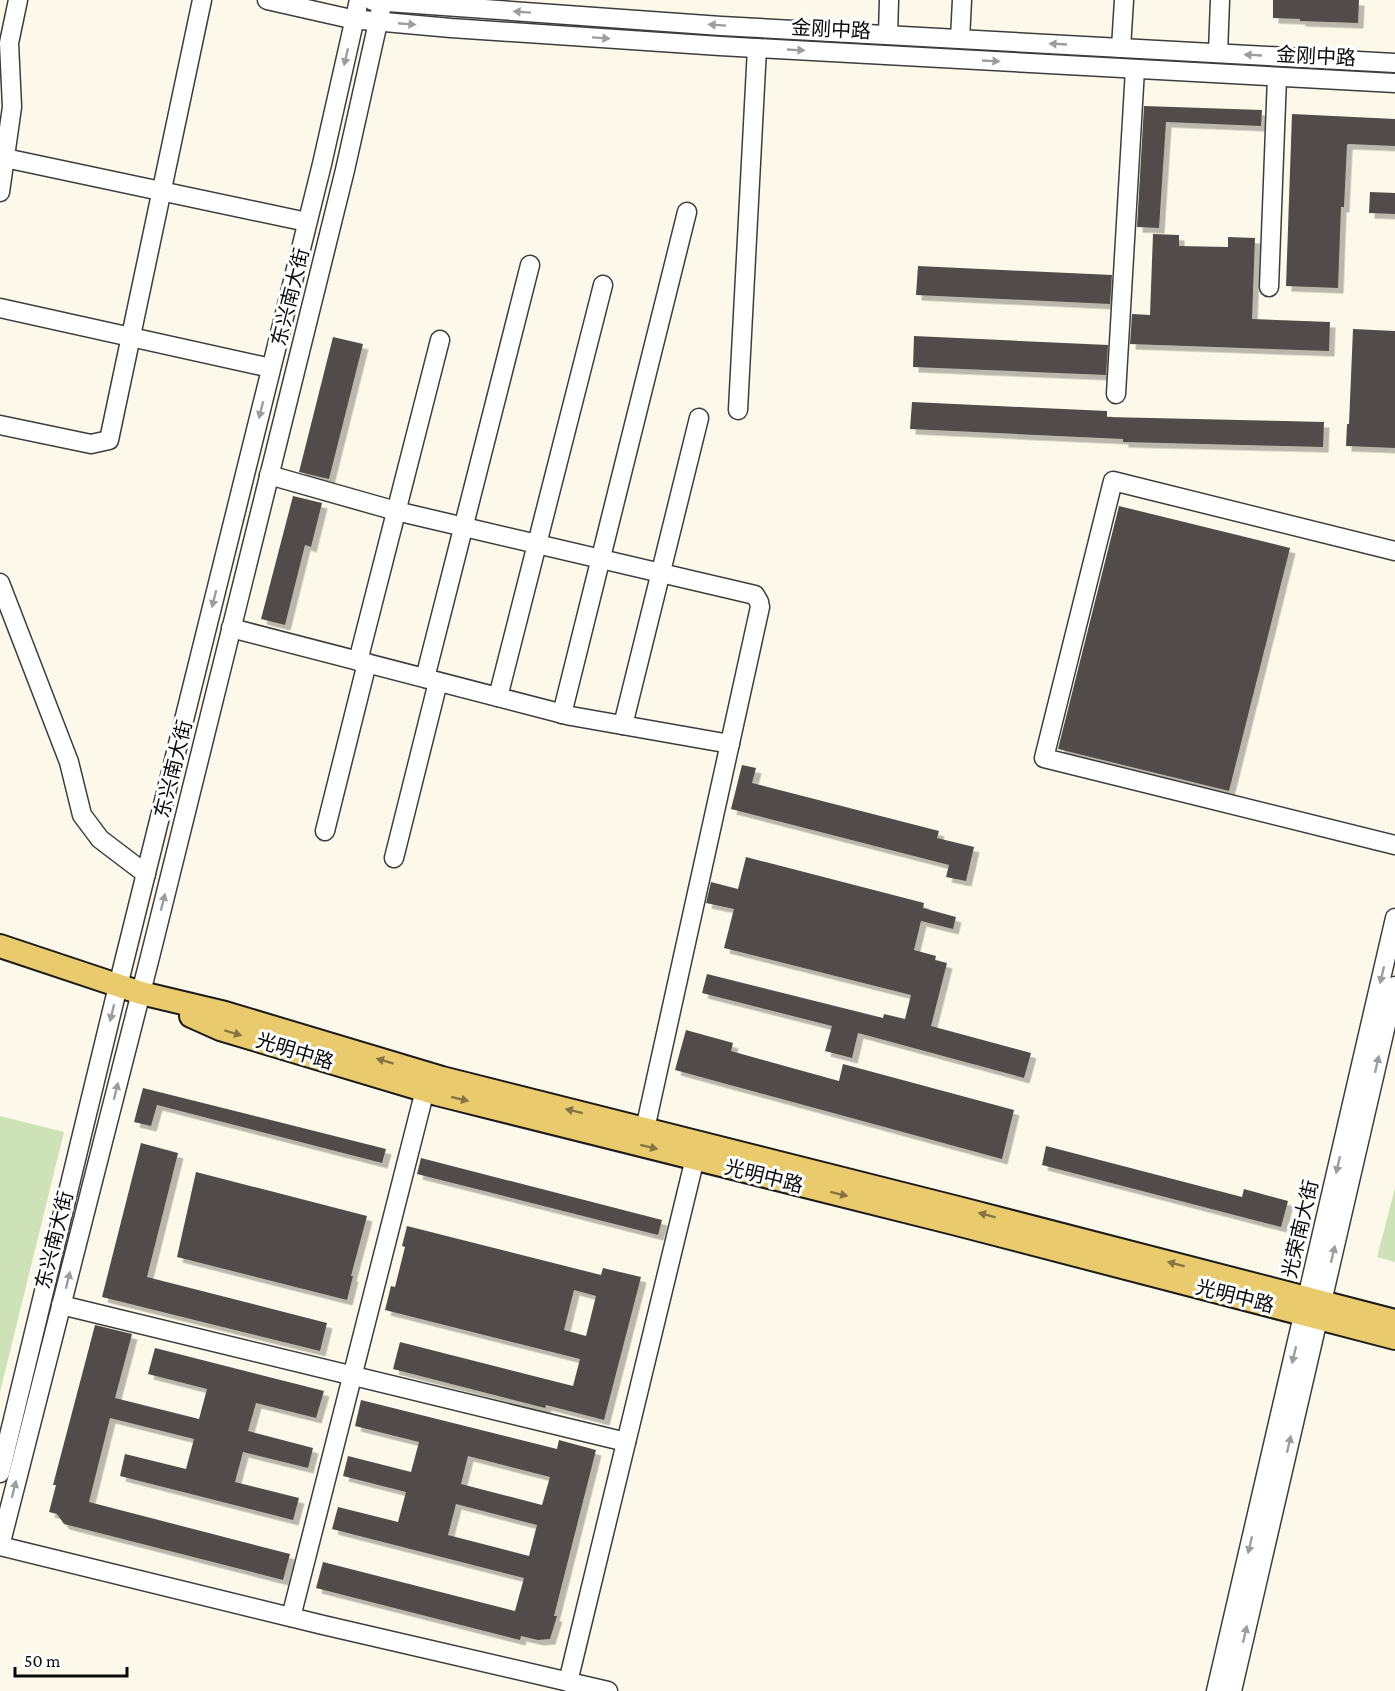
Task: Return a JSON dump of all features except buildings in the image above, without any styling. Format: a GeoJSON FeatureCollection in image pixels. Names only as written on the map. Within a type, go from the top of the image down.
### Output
{"type":"FeatureCollection","features":[{"type":"Feature","properties":{"kind":"main road","name":"光明中路"},"geometry":{"type":"LineString","coordinates":[[0,946],[141,993],[225,1013],[442,1078],[645,1129],[1313,1308],[1395,1338]]}},
{"type":"Feature","properties":{"kind":"main road","name":"光明中路"},"geometry":{"type":"LineString","coordinates":[[141,993],[220,1029],[425,1090],[1313,1308],[1395,1321]]}},
{"type":"Feature","properties":{"kind":"street"},"geometry":{"type":"LineString","coordinates":[[0,192],[12,107],[9,43],[18,0]]}},
{"type":"Feature","properties":{"kind":"street"},"geometry":{"type":"LineString","coordinates":[[0,425],[91,444],[109,440],[201,0]]}},
{"type":"Feature","properties":{"kind":"street","name":"金刚中路"},"geometry":{"type":"LineString","coordinates":[[267,0],[316,13],[378,21],[757,48],[1395,83]]}},
{"type":"Feature","properties":{"kind":"street","name":"东兴南大街"},"geometry":{"type":"LineString","coordinates":[[0,1473],[307,222],[359,0]]}},
{"type":"Feature","properties":{"kind":"street","name":"金刚中路"},"geometry":{"type":"LineString","coordinates":[[377,0],[721,26],[1395,63]]}},
{"type":"Feature","properties":{"kind":"street","name":"东兴南大街"},"geometry":{"type":"LineString","coordinates":[[0,1546],[141,993],[342,181],[378,21],[377,0]]}},
{"type":"Feature","properties":{"kind":"street"},"geometry":{"type":"LineString","coordinates":[[888,35],[890,0]]}},
{"type":"Feature","properties":{"kind":"street"},"geometry":{"type":"LineString","coordinates":[[960,39],[962,0]]}},
{"type":"Feature","properties":{"kind":"street"},"geometry":{"type":"LineString","coordinates":[[1121,48],[1124,0]]}},
{"type":"Feature","properties":{"kind":"street"},"geometry":{"type":"LineString","coordinates":[[1218,53],[1220,0]]}},
{"type":"Feature","properties":{"kind":"street"},"geometry":{"type":"LineString","coordinates":[[738,410],[757,48]]}},
{"type":"Feature","properties":{"kind":"street"},"geometry":{"type":"LineString","coordinates":[[1116,394],[1135,69]]}},
{"type":"Feature","properties":{"kind":"street"},"geometry":{"type":"LineString","coordinates":[[1269,287],[1277,77]]}},
{"type":"Feature","properties":{"kind":"street"},"geometry":{"type":"LineString","coordinates":[[5,158],[307,222]]}},
{"type":"Feature","properties":{"kind":"street"},"geometry":{"type":"LineString","coordinates":[[562,714],[687,212]]}},
{"type":"Feature","properties":{"kind":"street"},"geometry":{"type":"LineString","coordinates":[[394,858],[464,527],[530,265]]}},
{"type":"Feature","properties":{"kind":"street"},"geometry":{"type":"LineString","coordinates":[[498,697],[603,285]]}},
{"type":"Feature","properties":{"kind":"street"},"geometry":{"type":"LineString","coordinates":[[0,308],[271,368]]}},
{"type":"Feature","properties":{"kind":"street"},"geometry":{"type":"LineString","coordinates":[[325,831],[396,511],[440,339]]}},
{"type":"Feature","properties":{"kind":"street"},"geometry":{"type":"LineString","coordinates":[[623,725],[699,418]]}},
{"type":"Feature","properties":{"kind":"street"},"geometry":{"type":"LineString","coordinates":[[269,475],[396,511],[754,595],[759,602],[760,607],[645,1129]]}},
{"type":"Feature","properties":{"kind":"street"},"geometry":{"type":"LineString","coordinates":[[1395,551],[1113,481],[1044,758],[1395,845]]}},
{"type":"Feature","properties":{"kind":"street"},"geometry":{"type":"LineString","coordinates":[[0,584],[69,762],[82,815],[99,839],[146,874]]}},
{"type":"Feature","properties":{"kind":"street"},"geometry":{"type":"LineString","coordinates":[[231,628],[562,714],[730,744]]}},
{"type":"Feature","properties":{"kind":"street","name":"光荣南大街"},"geometry":{"type":"LineString","coordinates":[[1232,1691],[1395,918]]}},
{"type":"Feature","properties":{"kind":"street","name":"光荣南大街"},"geometry":{"type":"LineString","coordinates":[[1216,1691],[1395,986]]}},
{"type":"Feature","properties":{"kind":"street"},"geometry":{"type":"LineString","coordinates":[[291,1617],[425,1090]]}},
{"type":"Feature","properties":{"kind":"street"},"geometry":{"type":"LineString","coordinates":[[568,1682],[695,1158]]}},
{"type":"Feature","properties":{"kind":"street"},"geometry":{"type":"LineString","coordinates":[[61,1305],[626,1442]]}},
{"type":"Feature","properties":{"kind":"street"},"geometry":{"type":"LineString","coordinates":[[0,1546],[608,1691]]}},
{"type":"Feature","properties":{"kind":"green space"},"geometry":{"type":"Polygon","coordinates":[[[0,1116],[64,1132],[0,1392],[0,1116]]]}},
{"type":"Feature","properties":{"kind":"green space"},"geometry":{"type":"Polygon","coordinates":[[[1395,1188],[1395,1262],[1377,1257],[1395,1188]]]}}]}
